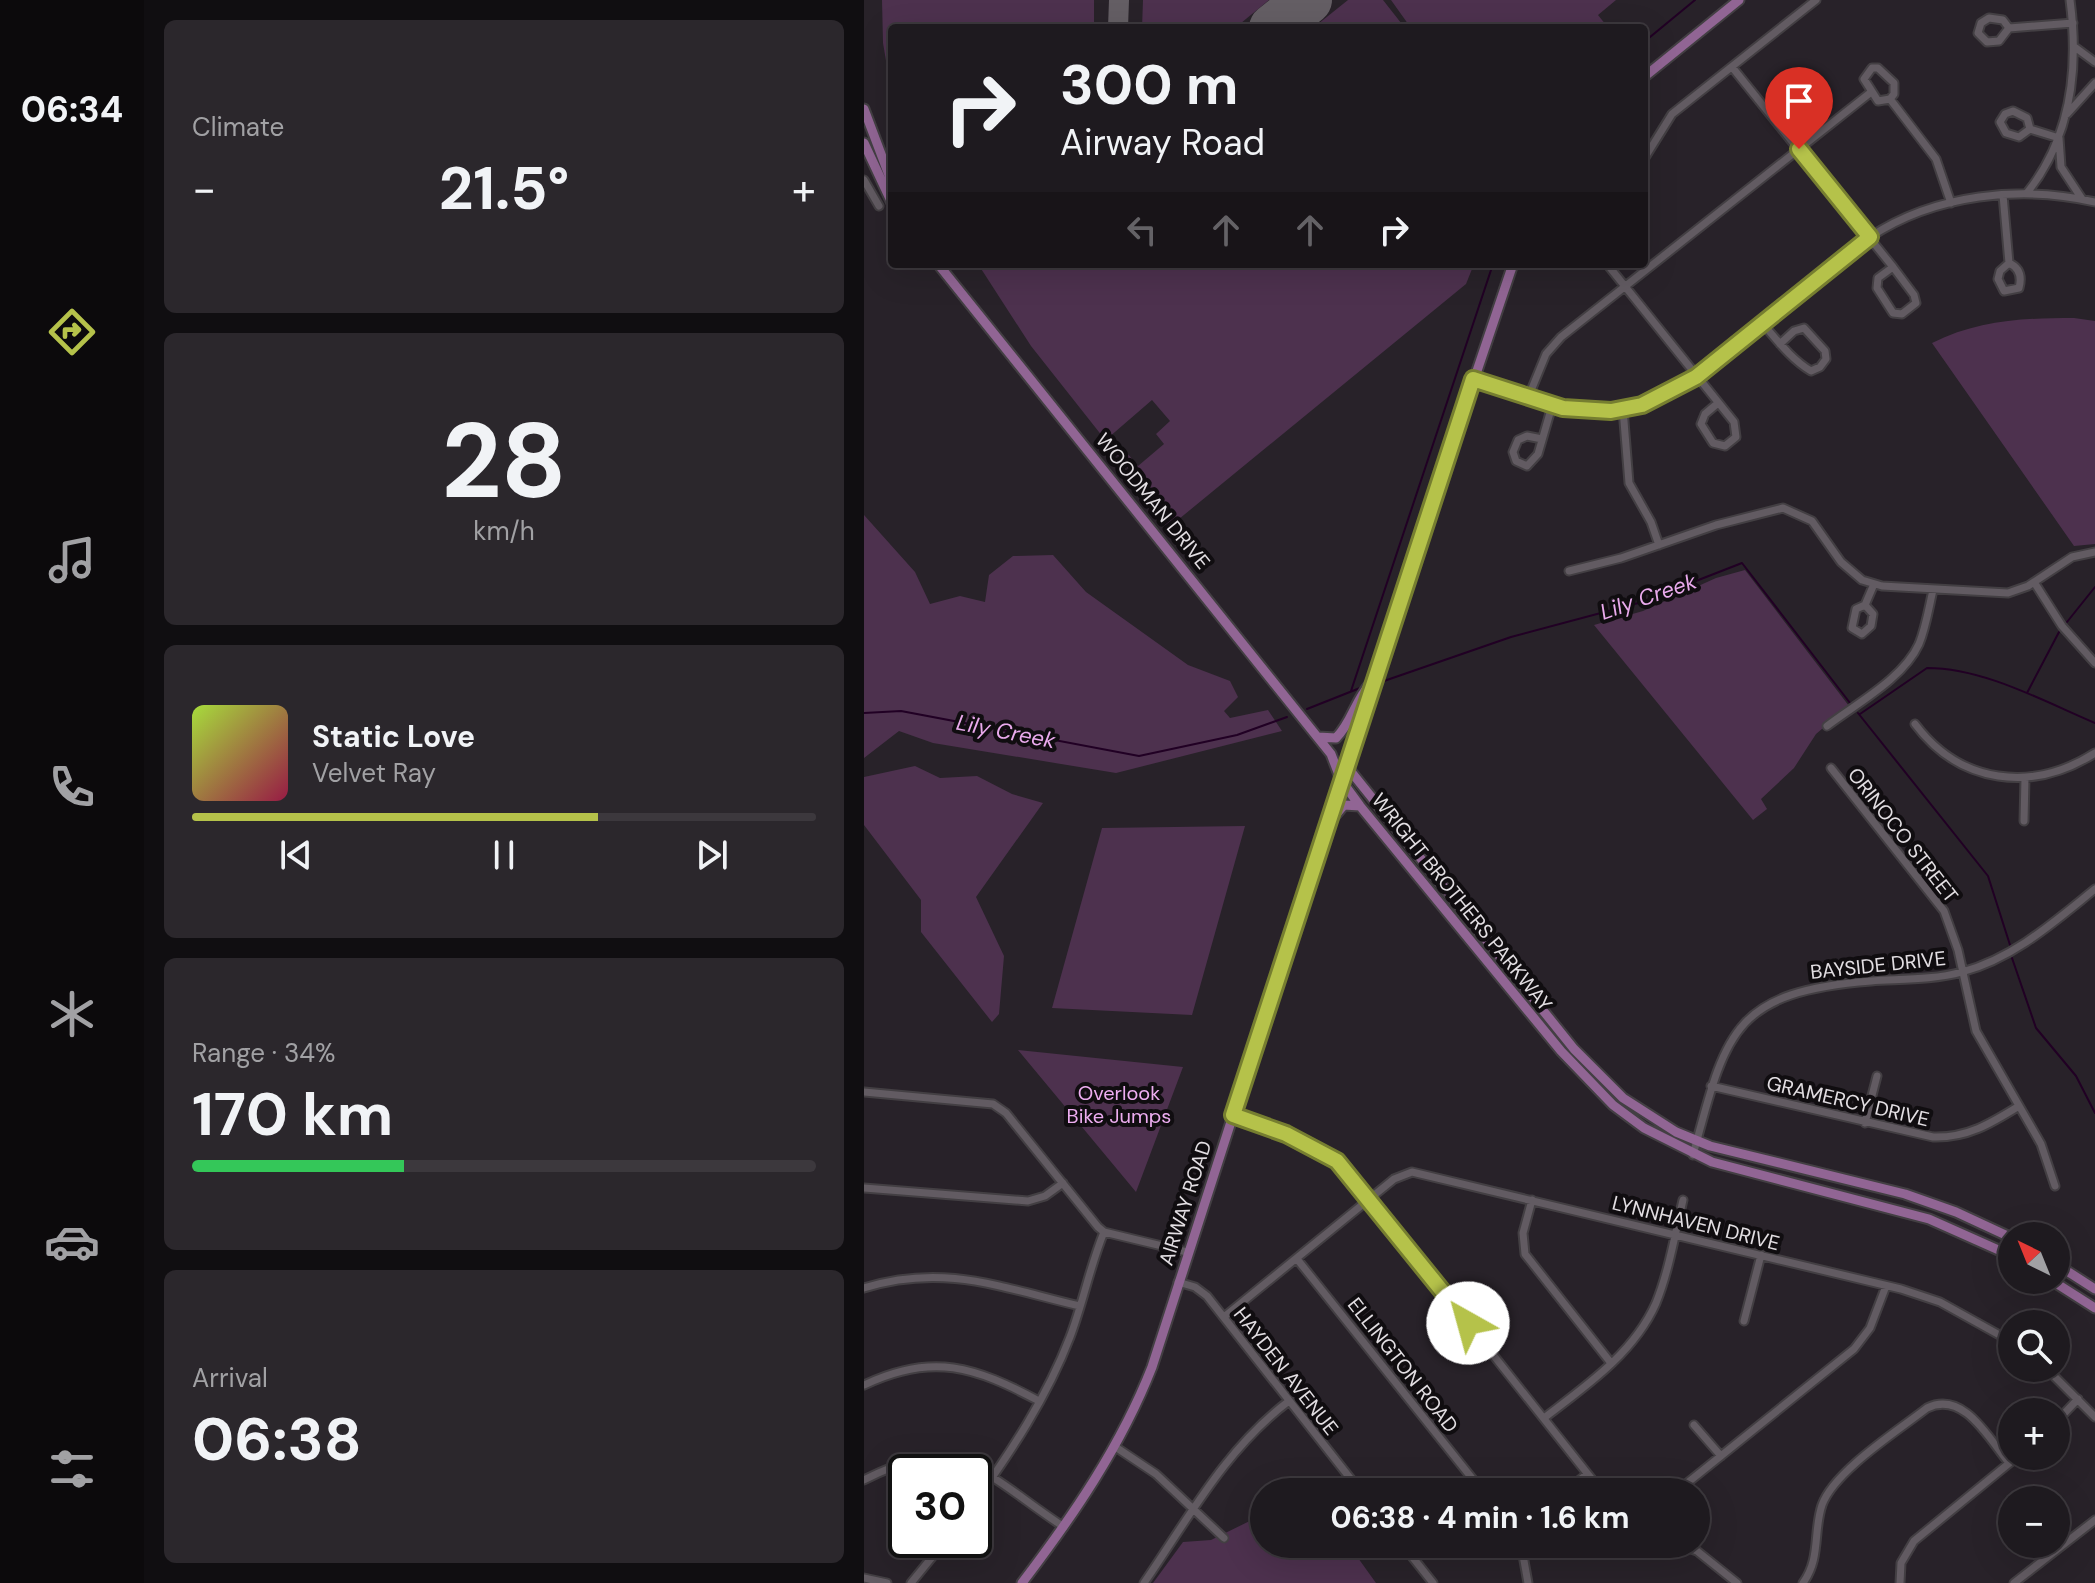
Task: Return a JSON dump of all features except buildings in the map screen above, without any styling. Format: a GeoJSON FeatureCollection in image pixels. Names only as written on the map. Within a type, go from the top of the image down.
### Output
{"type":"FeatureCollection","features":[{"type":"Feature","properties":{"kind":"main road"},"geometry":{"type":"LineString","coordinates":[[1648,74],[1739,0]]}},
{"type":"Feature","properties":{"kind":"main road"},"geometry":{"type":"LineString","coordinates":[[864,109],[888,172]]}},
{"type":"Feature","properties":{"kind":"main road"},"geometry":{"type":"LineString","coordinates":[[864,143],[888,194]]}},
{"type":"Feature","properties":{"kind":"main road","name":"WOODMAN DRIVE"},"geometry":{"type":"LineString","coordinates":[[942,268],[1331,754]]}},
{"type":"Feature","properties":{"kind":"main road","name":"AIRWAY ROAD"},"geometry":{"type":"LineString","coordinates":[[1022,1583],[1064,1527],[1114,1446],[1152,1367],[1373,680],[1512,268]]}},
{"type":"Feature","properties":{"kind":"main road"},"geometry":{"type":"LineString","coordinates":[[1317,736],[1336,738],[1350,719],[1358,696],[1373,680]]}},
{"type":"Feature","properties":{"kind":"main road","name":"WRIGHT BROTHERS PARKWAY"},"geometry":{"type":"LineString","coordinates":[[1331,754],[1360,806],[1580,1073],[1636,1122],[1693,1155],[1736,1170],[1929,1219],[1998,1250]]}},
{"type":"Feature","properties":{"kind":"main road","name":"WRIGHT BROTHERS PARKWAY"},"geometry":{"type":"LineString","coordinates":[[1331,754],[1343,773],[1405,840],[1597,1074],[1652,1118],[1697,1141],[1905,1194],[1998,1232]]}},
{"type":"Feature","properties":{"kind":"main road"},"geometry":{"type":"LineString","coordinates":[[1325,829],[1344,805],[1360,806]]}},
{"type":"Feature","properties":{"kind":"main road"},"geometry":{"type":"LineString","coordinates":[[2070,1273],[2095,1289]]}},
{"type":"Feature","properties":{"kind":"main road"},"geometry":{"type":"LineString","coordinates":[[2070,1292],[2095,1308]]}},
{"type":"Feature","properties":{"kind":"street"},"geometry":{"type":"LineString","coordinates":[[1648,153],[1672,114],[1816,0]]}},
{"type":"Feature","properties":{"kind":"street"},"geometry":{"type":"LineString","coordinates":[[2027,193],[2051,161],[2067,115],[2076,48],[2070,0]]}},
{"type":"Feature","properties":{"kind":"street"},"geometry":{"type":"LineString","coordinates":[[2009,28],[2073,23]]}},
{"type":"Feature","properties":{"kind":"street"},"geometry":{"type":"LineString","coordinates":[[2076,48],[2095,62]]}},
{"type":"Feature","properties":{"kind":"street"},"geometry":{"type":"LineString","coordinates":[[1732,67],[1870,237],[1893,267],[1914,295],[1916,303],[1902,314],[1893,313],[1877,288],[1878,278],[1893,267]]}},
{"type":"Feature","properties":{"kind":"street"},"geometry":{"type":"LineString","coordinates":[[1878,68],[1894,83],[1894,94],[1890,99],[1878,101],[1870,93],[1864,79],[1866,72],[1878,68]]}},
{"type":"Feature","properties":{"kind":"street"},"geometry":{"type":"LineString","coordinates":[[2067,115],[2095,83]]}},
{"type":"Feature","properties":{"kind":"street"},"geometry":{"type":"LineString","coordinates":[[1528,398],[1546,354],[1625,287],[1870,93]]}},
{"type":"Feature","properties":{"kind":"street"},"geometry":{"type":"LineString","coordinates":[[1890,99],[1936,159],[1951,203]]}},
{"type":"Feature","properties":{"kind":"street"},"geometry":{"type":"LineString","coordinates":[[2030,129],[2059,138]]}},
{"type":"Feature","properties":{"kind":"street"},"geometry":{"type":"LineString","coordinates":[[2059,138],[2061,167],[2082,199]]}},
{"type":"Feature","properties":{"kind":"street"},"geometry":{"type":"LineString","coordinates":[[864,180],[879,206]]}},
{"type":"Feature","properties":{"kind":"street"},"geometry":{"type":"LineString","coordinates":[[1473,379],[1552,406],[1595,411],[1623,409],[1663,397],[1696,377],[1870,237],[1951,203],[2027,193],[2095,202]]}},
{"type":"Feature","properties":{"kind":"street"},"geometry":{"type":"LineString","coordinates":[[2003,195],[2009,263]]}},
{"type":"Feature","properties":{"kind":"street"},"geometry":{"type":"LineString","coordinates":[[1609,268],[1718,403],[1737,430],[1733,443],[1725,446],[1713,443],[1701,424],[1705,414],[1718,403]]}},
{"type":"Feature","properties":{"kind":"street"},"geometry":{"type":"LineString","coordinates":[[1763,324],[1780,344],[1811,371],[1826,359],[1825,351],[1804,328],[1794,331],[1780,344]]}},
{"type":"Feature","properties":{"kind":"street"},"geometry":{"type":"LineString","coordinates":[[1542,439],[1527,436],[1518,440],[1513,452],[1516,461],[1523,466],[1531,464],[1542,439],[1552,406]]}},
{"type":"Feature","properties":{"kind":"street"},"geometry":{"type":"LineString","coordinates":[[1623,409],[1629,483],[1651,522],[1659,545]]}},
{"type":"Feature","properties":{"kind":"street"},"geometry":{"type":"LineString","coordinates":[[1569,571],[1716,525],[1790,509],[1806,516],[1818,527],[1847,569],[1874,584],[1998,594],[2018,591],[2072,557],[2095,552]]}},
{"type":"Feature","properties":{"kind":"street"},"geometry":{"type":"LineString","coordinates":[[2034,582],[2062,626],[2095,663]]}},
{"type":"Feature","properties":{"kind":"street"},"geometry":{"type":"LineString","coordinates":[[1865,605],[1874,584]]}},
{"type":"Feature","properties":{"kind":"street"},"geometry":{"type":"LineString","coordinates":[[1827,726],[1913,655],[1920,643],[1933,590]]}},
{"type":"Feature","properties":{"kind":"street"},"geometry":{"type":"LineString","coordinates":[[1915,724],[1936,749],[1959,764],[1990,775],[2025,778],[2069,767],[2095,753]]}},
{"type":"Feature","properties":{"kind":"street","name":"ORINOCO STREET"},"geometry":{"type":"LineString","coordinates":[[1831,768],[1936,898],[1955,936],[1976,1031],[2046,1154],[2055,1186]]}},
{"type":"Feature","properties":{"kind":"street"},"geometry":{"type":"LineString","coordinates":[[2024,821],[2025,778]]}},
{"type":"Feature","properties":{"kind":"street","name":"BAYSIDE DRIVE"},"geometry":{"type":"LineString","coordinates":[[1693,1155],[1711,1086],[1724,1052],[1738,1030],[1759,1011],[1785,995],[1823,986],[1962,972],[2022,945],[2095,889]]}},
{"type":"Feature","properties":{"kind":"street"},"geometry":{"type":"LineString","coordinates":[[1865,1123],[1877,1076]]}},
{"type":"Feature","properties":{"kind":"street","name":"GRAMERCY DRIVE"},"geometry":{"type":"LineString","coordinates":[[1711,1086],[1913,1135],[1946,1138],[1979,1130],[2019,1106]]}},
{"type":"Feature","properties":{"kind":"street"},"geometry":{"type":"LineString","coordinates":[[864,1092],[993,1104],[1006,1113],[1104,1232],[1187,1252]]}},
{"type":"Feature","properties":{"kind":"street"},"geometry":{"type":"LineString","coordinates":[[1233,1115],[1330,1156],[1344,1167],[1590,1478]]}},
{"type":"Feature","properties":{"kind":"street","name":"LYNNHAVEN DRIVE"},"geometry":{"type":"LineString","coordinates":[[1224,1317],[1370,1199],[1400,1176],[1412,1172],[1886,1286],[1940,1302],[1998,1334]]}},
{"type":"Feature","properties":{"kind":"street"},"geometry":{"type":"LineString","coordinates":[[864,1188],[1028,1201],[1045,1196],[1063,1183]]}},
{"type":"Feature","properties":{"kind":"street"},"geometry":{"type":"LineString","coordinates":[[1532,1200],[1523,1233],[1525,1254],[1611,1363]]}},
{"type":"Feature","properties":{"kind":"street"},"geometry":{"type":"LineString","coordinates":[[1544,1418],[1611,1363],[1633,1340],[1653,1309],[1683,1200]]}},
{"type":"Feature","properties":{"kind":"street"},"geometry":{"type":"LineString","coordinates":[[1064,1527],[992,1478],[1039,1401],[1066,1349],[1104,1232]]}},
{"type":"Feature","properties":{"kind":"street"},"geometry":{"type":"LineString","coordinates":[[1744,1321],[1761,1255]]}},
{"type":"Feature","properties":{"kind":"street","name":"ELLINGTON ROAD"},"geometry":{"type":"LineString","coordinates":[[1297,1259],[1472,1478]]}},
{"type":"Feature","properties":{"kind":"street"},"geometry":{"type":"LineString","coordinates":[[864,1288],[913,1278],[958,1276],[1080,1306]]}},
{"type":"Feature","properties":{"kind":"street","name":"HAYDEN AVENUE"},"geometry":{"type":"LineString","coordinates":[[1178,1282],[1201,1291],[1224,1317],[1350,1478]]}},
{"type":"Feature","properties":{"kind":"street"},"geometry":{"type":"LineString","coordinates":[[1694,1478],[1862,1341],[1876,1318],[1886,1286]]}},
{"type":"Feature","properties":{"kind":"street"},"geometry":{"type":"LineString","coordinates":[[864,1385],[902,1370],[948,1366],[992,1377],[1039,1401]]}},
{"type":"Feature","properties":{"kind":"street"},"geometry":{"type":"LineString","coordinates":[[2060,1382],[2095,1417]]}},
{"type":"Feature","properties":{"kind":"street"},"geometry":{"type":"LineString","coordinates":[[2070,1407],[2078,1399]]}},
{"type":"Feature","properties":{"kind":"street"},"geometry":{"type":"LineString","coordinates":[[1144,1583],[1236,1450],[1289,1401]]}},
{"type":"Feature","properties":{"kind":"street"},"geometry":{"type":"LineString","coordinates":[[1803,1583],[1816,1558],[1820,1515],[1830,1488],[1927,1408],[1947,1403],[1963,1409],[1998,1450]]}},
{"type":"Feature","properties":{"kind":"street"},"geometry":{"type":"LineString","coordinates":[[1694,1425],[1721,1456]]}},
{"type":"Feature","properties":{"kind":"street"},"geometry":{"type":"LineString","coordinates":[[1114,1446],[1141,1462],[1224,1538]]}},
{"type":"Feature","properties":{"kind":"street"},"geometry":{"type":"LineString","coordinates":[[864,1480],[888,1468]]}},
{"type":"Feature","properties":{"kind":"street"},"geometry":{"type":"LineString","coordinates":[[1900,1583],[1901,1563],[1914,1541],[2000,1470]]}},
{"type":"Feature","properties":{"kind":"street"},"geometry":{"type":"LineString","coordinates":[[1582,1478],[1587,1474]]}},
{"type":"Feature","properties":{"kind":"street"},"geometry":{"type":"LineString","coordinates":[[2014,1583],[2095,1520]]}},
{"type":"Feature","properties":{"kind":"street"},"geometry":{"type":"LineString","coordinates":[[911,1583],[931,1558]]}},
{"type":"Feature","properties":{"kind":"street"},"geometry":{"type":"LineString","coordinates":[[1413,1558],[1433,1583]]}},
{"type":"Feature","properties":{"kind":"street"},"geometry":{"type":"LineString","coordinates":[[1524,1558],[1528,1583]]}},
{"type":"Feature","properties":{"kind":"street"},"geometry":{"type":"LineString","coordinates":[[1706,1558],[1737,1583]]}},
{"type":"Feature","properties":{"kind":"street"},"geometry":{"type":"LineString","coordinates":[[864,1578],[887,1583]]}},
{"type":"Feature","properties":{"kind":"green space"},"geometry":{"type":"Polygon","coordinates":[[[882,0],[1094,0],[1094,24],[888,24],[888,72],[883,43],[882,0]]]}},
{"type":"Feature","properties":{"kind":"green space"},"geometry":{"type":"Polygon","coordinates":[[[1143,0],[1269,0],[1240,24],[1142,24],[1143,0]]]}},
{"type":"Feature","properties":{"kind":"green space"},"geometry":{"type":"Polygon","coordinates":[[[1348,0],[1383,0],[1402,24],[1318,24],[1348,0]]]}},
{"type":"Feature","properties":{"kind":"green space"},"geometry":{"type":"Polygon","coordinates":[[[1391,0],[1616,0],[1598,15],[1605,24],[1408,24],[1391,0]]]}},
{"type":"Feature","properties":{"kind":"green space"},"geometry":{"type":"Polygon","coordinates":[[[981,268],[1472,268],[1466,284],[1168,528],[1125,474],[1129,470],[1031,346],[981,268]],[[1152,400],[1108,438],[1117,450],[1122,447],[1138,466],[1164,444],[1156,434],[1170,421],[1152,400]]]}},
{"type":"Feature","properties":{"kind":"green space"},"geometry":{"type":"Polygon","coordinates":[[[2074,318],[2095,321],[2095,544],[2074,546],[1932,343],[1966,329],[2001,322],[2074,318]]]}},
{"type":"Feature","properties":{"kind":"green space"},"geometry":{"type":"Polygon","coordinates":[[[864,515],[915,572],[930,604],[960,596],[985,602],[989,575],[1013,556],[1053,555],[1086,592],[1188,665],[1230,681],[1238,697],[1224,711],[1230,718],[1268,710],[1282,731],[1116,773],[933,743],[899,731],[864,758],[864,515]]]}},
{"type":"Feature","properties":{"kind":"green space"},"geometry":{"type":"Polygon","coordinates":[[[1745,570],[1849,706],[1816,734],[1794,768],[1761,799],[1767,809],[1753,820],[1594,625],[1643,611],[1716,578],[1745,570]]]}},
{"type":"Feature","properties":{"kind":"green space"},"geometry":{"type":"Polygon","coordinates":[[[915,766],[940,778],[977,776],[1012,794],[1043,803],[976,897],[1004,956],[999,1014],[992,1022],[921,932],[921,900],[864,825],[864,777],[915,766]]]}},
{"type":"Feature","properties":{"kind":"green space"},"geometry":{"type":"Polygon","coordinates":[[[1245,826],[1192,1015],[1052,1008],[1102,828],[1245,826]]]}},
{"type":"Feature","properties":{"kind":"green space","name":"Overlook Bike Jumps"},"geometry":{"type":"Polygon","coordinates":[[[1018,1050],[1183,1067],[1136,1192],[1018,1050]]]}},
{"type":"Feature","properties":{"kind":"green space"},"geometry":{"type":"Polygon","coordinates":[[[1250,1521],[1250,1558],[1358,1558],[1376,1583],[1153,1583],[1183,1542],[1211,1540],[1250,1521]]]}},
{"type":"Feature","properties":{"kind":"waterway"},"geometry":{"type":"LineString","coordinates":[[1648,39],[1695,0]]}},
{"type":"Feature","properties":{"kind":"waterway"},"geometry":{"type":"LineString","coordinates":[[1351,691],[1492,268]]}},
{"type":"Feature","properties":{"kind":"waterway","name":"Lily Creek"},"geometry":{"type":"LineString","coordinates":[[1384,681],[1511,637],[1642,602],[1742,563],[1850,703]]}},
{"type":"Feature","properties":{"kind":"waterway"},"geometry":{"type":"LineString","coordinates":[[2067,622],[2095,587]]}},
{"type":"Feature","properties":{"kind":"waterway"},"geometry":{"type":"LineString","coordinates":[[2027,693],[2059,632]]}},
{"type":"Feature","properties":{"kind":"waterway"},"geometry":{"type":"LineString","coordinates":[[1860,714],[1927,668],[1948,669],[1991,680],[2095,723]]}},
{"type":"Feature","properties":{"kind":"waterway","name":"Lily Creek"},"geometry":{"type":"LineString","coordinates":[[1307,709],[1360,688]]}},
{"type":"Feature","properties":{"kind":"waterway","name":"Lily Creek"},"geometry":{"type":"LineString","coordinates":[[864,713],[901,711],[1139,756],[1237,735],[1287,717]]}},
{"type":"Feature","properties":{"kind":"waterway"},"geometry":{"type":"LineString","coordinates":[[1858,713],[1988,876],[2010,945]]}},
{"type":"Feature","properties":{"kind":"waterway"},"geometry":{"type":"LineString","coordinates":[[2012,958],[2036,1028],[2076,1076],[2095,1113]]}},
{"type":"Feature","properties":{"kind":"taxiway"},"geometry":{"type":"LineString","coordinates":[[1118,24],[1119,0]]}},
{"type":"Feature","properties":{"kind":"runway"},"geometry":{"type":"LineString","coordinates":[[1278,24],[1308,0]]}},
{"type":"Feature","properties":{"kind":"route"},"geometry":{"type":"LineString","coordinates":[[1468,1323],[1344,1167],[1330,1156],[1286,1134],[1233,1115],[1473,379],[1547,405],[1595,411],[1642,405],[1663,397],[1696,377],[1870,237],[1799,149]]}}]}
